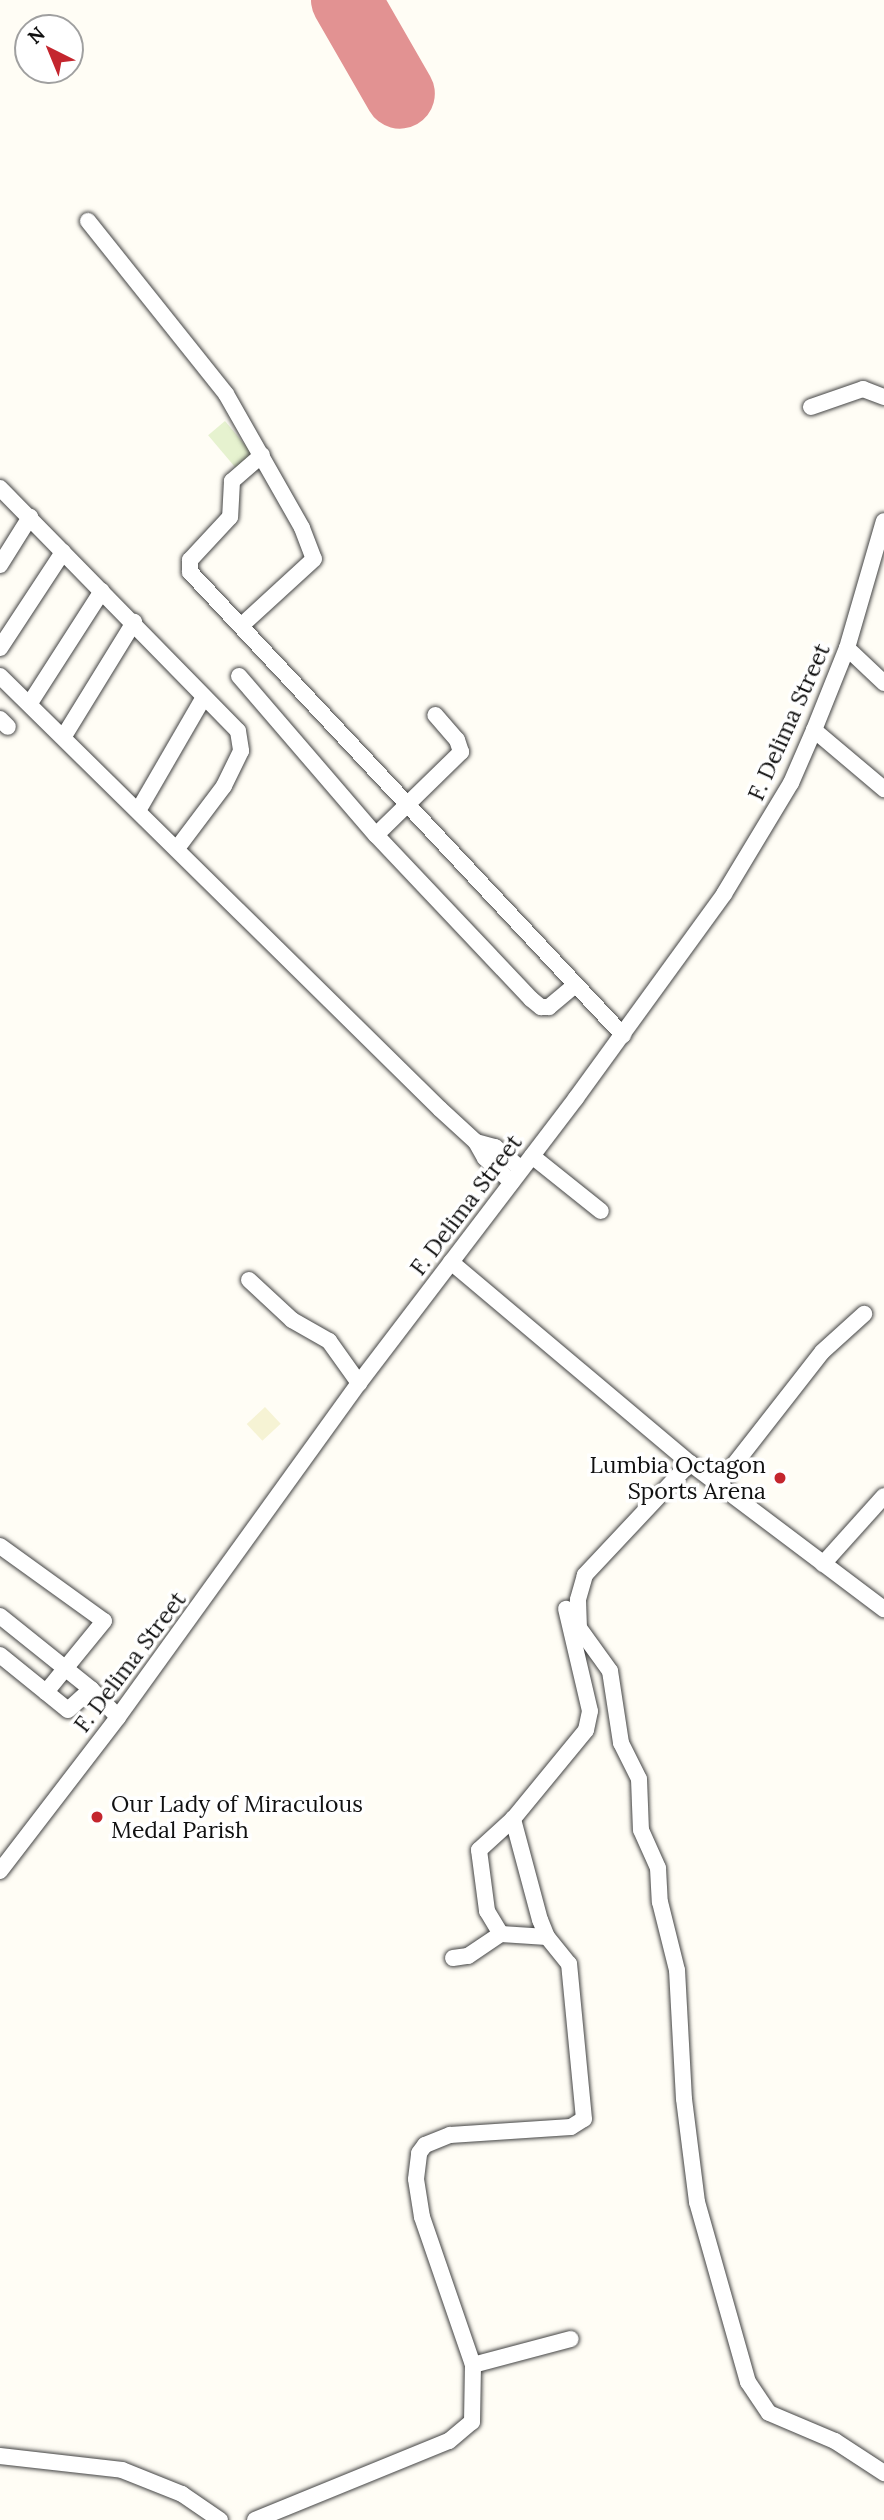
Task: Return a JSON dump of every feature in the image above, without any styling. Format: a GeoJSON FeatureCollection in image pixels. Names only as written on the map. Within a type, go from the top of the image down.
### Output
{"type":"FeatureCollection","features":[{"type":"Feature","properties":{"kind":"street"},"geometry":{"type":"LineString","coordinates":[[88,221],[226,394],[289,501],[314,559],[241,626]]}},
{"type":"Feature","properties":{"kind":"street"},"geometry":{"type":"LineString","coordinates":[[811,407],[863,389],[884,397]]}},
{"type":"Feature","properties":{"kind":"street"},"geometry":{"type":"LineString","coordinates":[[262,455],[232,481],[230,517],[188,566],[407,807],[623,1035]]}},
{"type":"Feature","properties":{"kind":"street"},"geometry":{"type":"LineString","coordinates":[[0,488],[239,731],[241,751],[224,786],[178,848]]}},
{"type":"Feature","properties":{"kind":"street"},"geometry":{"type":"LineString","coordinates":[[0,565],[30,517]]}},
{"type":"Feature","properties":{"kind":"street","name":"F. Delima Street"},"geometry":{"type":"LineString","coordinates":[[0,1871],[118,1717],[359,1383],[623,1035],[724,894],[791,783],[814,730],[880,561],[884,521]]}},
{"type":"Feature","properties":{"kind":"street"},"geometry":{"type":"LineString","coordinates":[[0,648],[63,552]]}},
{"type":"Feature","properties":{"kind":"street"},"geometry":{"type":"LineString","coordinates":[[30,703],[102,591]]}},
{"type":"Feature","properties":{"kind":"street"},"geometry":{"type":"LineString","coordinates":[[64,736],[134,622]]}},
{"type":"Feature","properties":{"kind":"street"},"geometry":{"type":"LineString","coordinates":[[847,648],[884,683]]}},
{"type":"Feature","properties":{"kind":"street"},"geometry":{"type":"LineString","coordinates":[[0,676],[139,809],[476,1142],[495,1147],[516,1176]]}},
{"type":"Feature","properties":{"kind":"street"},"geometry":{"type":"LineString","coordinates":[[239,676],[376,835],[541,1007],[556,1003],[575,986]]}},
{"type":"Feature","properties":{"kind":"street"},"geometry":{"type":"LineString","coordinates":[[139,809],[204,697]]}},
{"type":"Feature","properties":{"kind":"street"},"geometry":{"type":"LineString","coordinates":[[376,835],[461,752],[457,740],[435,715]]}},
{"type":"Feature","properties":{"kind":"street"},"geometry":{"type":"LineString","coordinates":[[814,730],[884,789]]}},
{"type":"Feature","properties":{"kind":"street"},"geometry":{"type":"LineString","coordinates":[[532,1156],[601,1211]]}},
{"type":"Feature","properties":{"kind":"street"},"geometry":{"type":"LineString","coordinates":[[451,1262],[690,1463],[884,1609]]}},
{"type":"Feature","properties":{"kind":"street"},"geometry":{"type":"LineString","coordinates":[[249,1280],[292,1320],[329,1341],[359,1383]]}},
{"type":"Feature","properties":{"kind":"street"},"geometry":{"type":"LineString","coordinates":[[719,1484],[822,1352],[864,1314]]}},
{"type":"Feature","properties":{"kind":"street"},"geometry":{"type":"LineString","coordinates":[[690,1463],[585,1575],[578,1600],[579,1628],[610,1671],[621,1743],[639,1779],[640,1821],[658,1868],[660,1902],[677,1970],[684,2099],[697,2202],[748,2382],[769,2413],[835,2441],[884,2473]]}},
{"type":"Feature","properties":{"kind":"street"},"geometry":{"type":"LineString","coordinates":[[822,1564],[884,1496]]}},
{"type":"Feature","properties":{"kind":"street"},"geometry":{"type":"LineString","coordinates":[[0,1546],[103,1619],[46,1692]]}},
{"type":"Feature","properties":{"kind":"street"},"geometry":{"type":"LineString","coordinates":[[501,1934],[487,1911],[479,1850],[513,1819],[586,1730],[590,1711],[566,1609]]}},
{"type":"Feature","properties":{"kind":"street"},"geometry":{"type":"LineString","coordinates":[[0,1616],[91,1689],[118,1717]]}},
{"type":"Feature","properties":{"kind":"street"},"geometry":{"type":"LineString","coordinates":[[0,1655],[71,1710],[91,1689]]}},
{"type":"Feature","properties":{"kind":"street"},"geometry":{"type":"LineString","coordinates":[[255,2520],[361,2479],[465,2431],[474,2414],[473,2365],[422,2217],[417,2165],[425,2145],[450,2135],[571,2127],[584,2119],[569,1964],[547,1937],[513,1819]]}},
{"type":"Feature","properties":{"kind":"street"},"geometry":{"type":"LineString","coordinates":[[453,1958],[482,1949],[501,1934],[547,1937]]}},
{"type":"Feature","properties":{"kind":"street"},"geometry":{"type":"LineString","coordinates":[[473,2365],[571,2339]]}},
{"type":"Feature","properties":{"kind":"street"},"geometry":{"type":"LineString","coordinates":[[0,2456],[122,2470],[182,2494],[220,2520]]}},
{"type":"Feature","properties":{"kind":"shaded area"},"geometry":{"type":"Polygon","coordinates":[[[265,1407],[281,1424],[262,1441],[247,1424],[265,1407]]]}},
{"type":"Feature","properties":{"kind":"green space"},"geometry":{"type":"Polygon","coordinates":[[[225,421],[253,454],[236,468],[208,435],[225,421]]]}},
{"type":"Feature","properties":{"kind":"runway"},"geometry":{"type":"LineString","coordinates":[[346,0],[400,94]]}},
{"type":"Feature","properties":{"kind":"place","name":"Lumbia Octagon Sports Arena"},"geometry":{"type":"Point","coordinates":[780,1478]}},
{"type":"Feature","properties":{"kind":"place","name":"Our Lady of Miraculous Medal Parish"},"geometry":{"type":"Point","coordinates":[97,1817]}}]}
